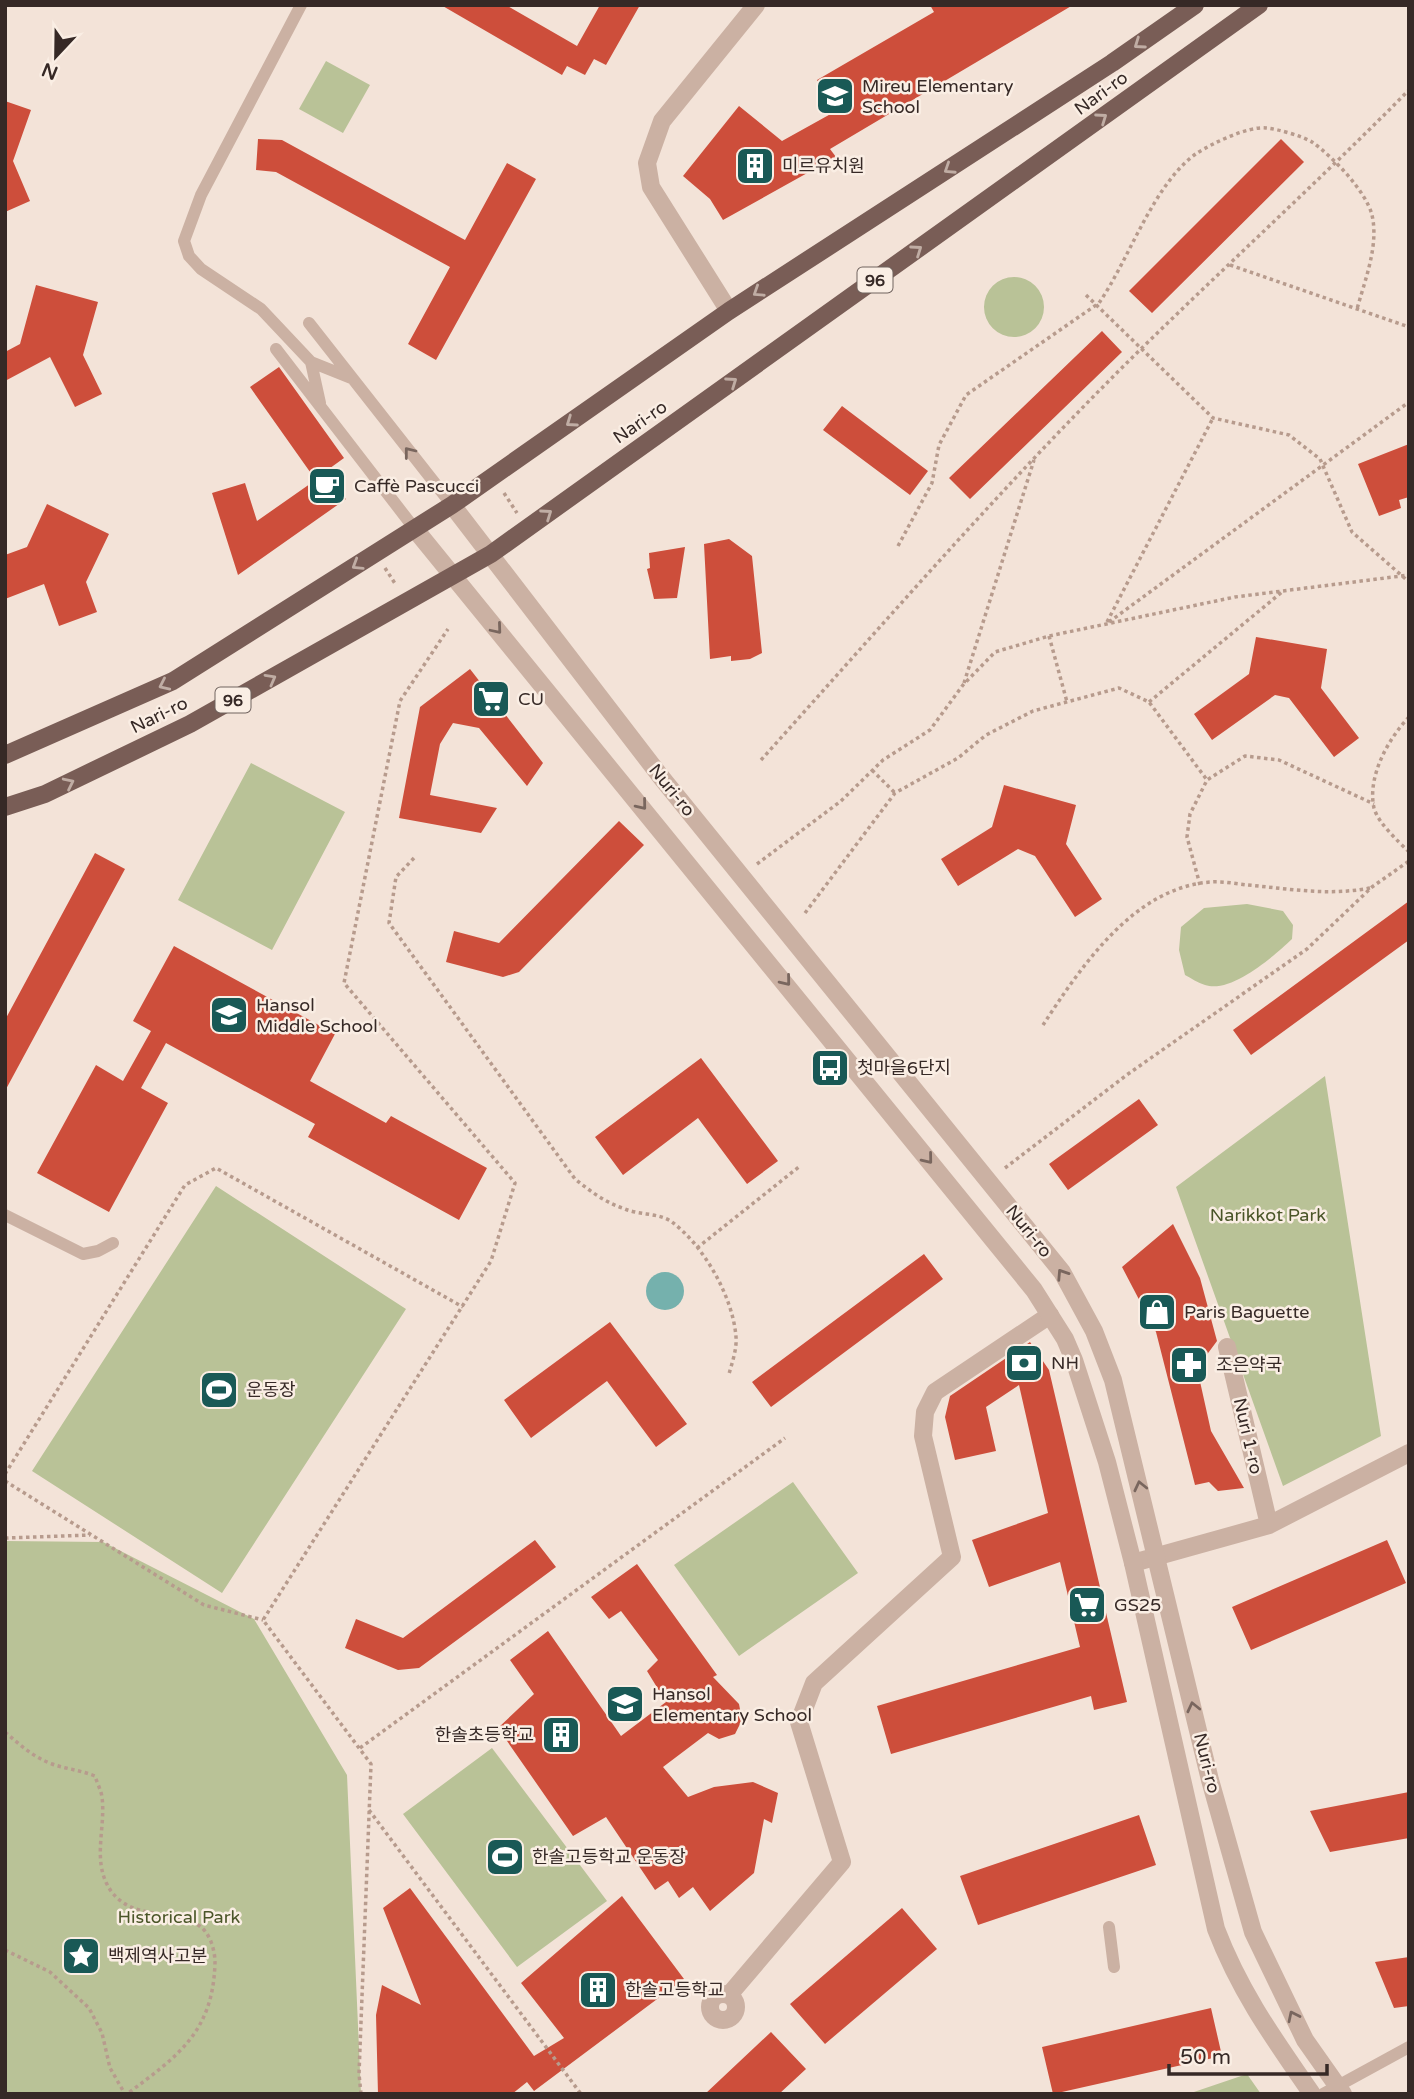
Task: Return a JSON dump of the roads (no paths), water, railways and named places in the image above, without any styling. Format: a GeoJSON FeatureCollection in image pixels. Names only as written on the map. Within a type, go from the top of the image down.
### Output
{"type":"FeatureCollection","features":[{"type":"Feature","properties":{"kind":"main road","name":"Nari-ro"},"geometry":{"type":"LineString","coordinates":[[5,755],[173,681],[452,505],[729,311],[1112,63],[1195,5]]}},
{"type":"Feature","properties":{"kind":"main road","name":"Nari-ro"},"geometry":{"type":"LineString","coordinates":[[5,807],[45,794],[190,724],[491,554],[1259,5]]}},
{"type":"Feature","properties":{"kind":"street"},"geometry":{"type":"LineString","coordinates":[[729,311],[651,187],[647,163],[662,121],[756,5]]}},
{"type":"Feature","properties":{"kind":"street","name":"Nuri-ro"},"geometry":{"type":"LineString","coordinates":[[452,505],[661,777],[1062,1272],[1094,1331],[1113,1380],[1210,1780],[1253,1932],[1305,2040],[1334,2091]]}},
{"type":"Feature","properties":{"kind":"street","name":"Nuri-ro"},"geometry":{"type":"LineString","coordinates":[[414,528],[1034,1290],[1065,1339],[1087,1394],[1133,1563],[1216,1929],[1232,1972],[1252,2009],[1312,2094]]}},
{"type":"Feature","properties":{"kind":"street"},"geometry":{"type":"LineString","coordinates":[[729,1995],[842,1862],[799,1722],[814,1683],[951,1557],[923,1436],[925,1412],[935,1392],[1050,1315]]}},
{"type":"Feature","properties":{"kind":"street","name":"Nuri 1-ro"},"geometry":{"type":"LineString","coordinates":[[1227,1347],[1269,1525]]}},
{"type":"Feature","properties":{"kind":"street"},"geometry":{"type":"LineString","coordinates":[[1133,1563],[1269,1525],[1409,1453]]}},
{"type":"Feature","properties":{"kind":"lane"},"geometry":{"type":"LineString","coordinates":[[301,5],[201,195],[184,241],[188,256],[201,269],[261,309],[311,362],[351,378]]}},
{"type":"Feature","properties":{"kind":"lane"},"geometry":{"type":"LineString","coordinates":[[309,323],[452,505]]}},
{"type":"Feature","properties":{"kind":"lane"},"geometry":{"type":"LineString","coordinates":[[276,349],[414,528]]}},
{"type":"Feature","properties":{"kind":"lane"},"geometry":{"type":"LineString","coordinates":[[311,362],[320,406]]}},
{"type":"Feature","properties":{"kind":"lane"},"geometry":{"type":"LineString","coordinates":[[5,1215],[83,1254],[98,1251],[113,1243]]}},
{"type":"Feature","properties":{"kind":"lane"},"geometry":{"type":"LineString","coordinates":[[1109,1927],[1114,1967]]}},
{"type":"Feature","properties":{"kind":"lane"},"geometry":{"type":"LineString","coordinates":[[1334,2091],[1409,2047]]}},
{"type":"Feature","properties":{"kind":"water"},"geometry":{"type":"Polygon","coordinates":[[[665,1272],[678,1278],[684,1291],[678,1304],[665,1310],[652,1304],[646,1291],[652,1278],[665,1272]]]}},
{"type":"Feature","properties":{"kind":"place","name":"Mireu Elementary School"},"geometry":{"type":"Point","coordinates":[835,96]}},
{"type":"Feature","properties":{"kind":"place","name":"미르유치원"},"geometry":{"type":"Point","coordinates":[755,166]}},
{"type":"Feature","properties":{"kind":"place","name":"Caffè Pascucci"},"geometry":{"type":"Point","coordinates":[327,486]}},
{"type":"Feature","properties":{"kind":"place","name":"CU"},"geometry":{"type":"Point","coordinates":[491,699]}},
{"type":"Feature","properties":{"kind":"place","name":"Hansol Middle School"},"geometry":{"type":"Point","coordinates":[229,1015]}},
{"type":"Feature","properties":{"kind":"place","name":"첫마을6단지"},"geometry":{"type":"Point","coordinates":[830,1068]}},
{"type":"Feature","properties":{"kind":"place","name":"Paris Baguette"},"geometry":{"type":"Point","coordinates":[1157,1312]}},
{"type":"Feature","properties":{"kind":"place","name":"NH"},"geometry":{"type":"Point","coordinates":[1024,1363]}},
{"type":"Feature","properties":{"kind":"place","name":"조은약국"},"geometry":{"type":"Point","coordinates":[1189,1365]}},
{"type":"Feature","properties":{"kind":"place","name":"운동장"},"geometry":{"type":"Point","coordinates":[219,1390]}},
{"type":"Feature","properties":{"kind":"place","name":"GS25"},"geometry":{"type":"Point","coordinates":[1087,1605]}},
{"type":"Feature","properties":{"kind":"place","name":"Hansol Elementary School"},"geometry":{"type":"Point","coordinates":[625,1704]}},
{"type":"Feature","properties":{"kind":"place","name":"한솔초등학교"},"geometry":{"type":"Point","coordinates":[561,1735]}},
{"type":"Feature","properties":{"kind":"place","name":"한솔고등학교 운동장"},"geometry":{"type":"Point","coordinates":[505,1857]}},
{"type":"Feature","properties":{"kind":"place","name":"백제역사고분"},"geometry":{"type":"Point","coordinates":[81,1956]}},
{"type":"Feature","properties":{"kind":"place","name":"한솔고등학교"},"geometry":{"type":"Point","coordinates":[598,1990]}},
{"type":"Feature","properties":{"kind":"park label","name":"Narikkot Park"},"geometry":{"type":"Point","coordinates":[1268,1215]}},
{"type":"Feature","properties":{"kind":"park label","name":"Historical Park"},"geometry":{"type":"Point","coordinates":[179,1917]}}]}
